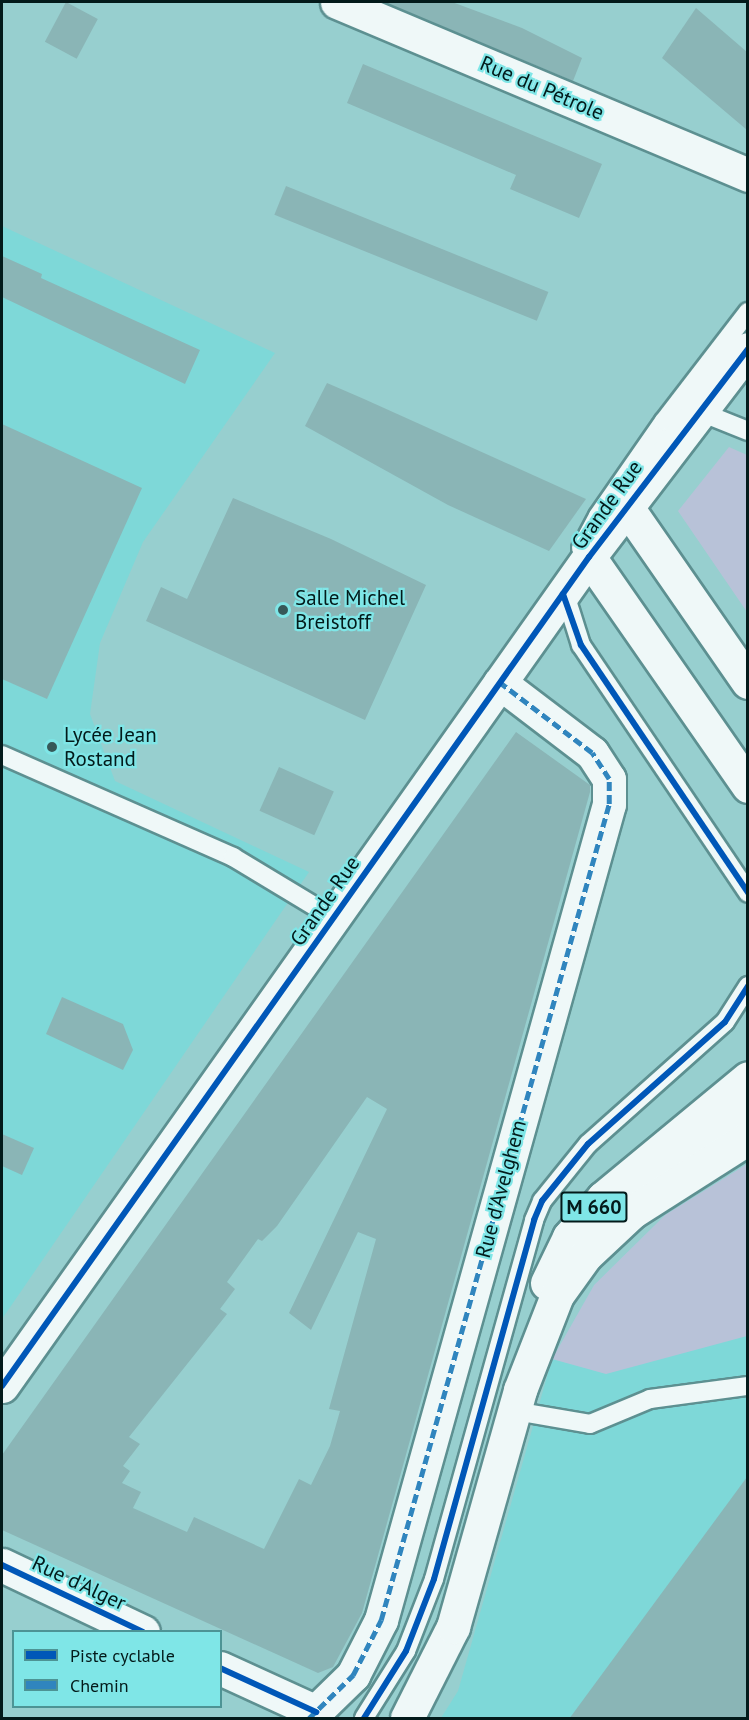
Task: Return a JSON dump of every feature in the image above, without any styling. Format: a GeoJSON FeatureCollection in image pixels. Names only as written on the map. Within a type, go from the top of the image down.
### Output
{"type":"FeatureCollection","features":[{"type":"Feature","properties":{"kind":"street","name":"Rue du Pétrole"},"geometry":{"type":"LineString","coordinates":[[338,2],[747,175]]}},
{"type":"Feature","properties":{"kind":"street","name":"Grande Rue"},"geometry":{"type":"LineString","coordinates":[[2,1386],[589,556],[747,350]]}},
{"type":"Feature","properties":{"kind":"street"},"geometry":{"type":"LineString","coordinates":[[626,506],[747,682]]}},
{"type":"Feature","properties":{"kind":"street"},"geometry":{"type":"LineString","coordinates":[[589,556],[747,786]]}},
{"type":"Feature","properties":{"kind":"street","name":"Rue d'Avelghem"},"geometry":{"type":"LineString","coordinates":[[312,1715],[357,1669],[381,1620],[609,804],[609,779],[592,753],[500,683]]}},
{"type":"Feature","properties":{"kind":"street","name":"M 660"},"geometry":{"type":"LineString","coordinates":[[407,1719],[453,1627],[518,1400],[540,1300],[569,1237],[603,1198],[747,1078]]}},
{"type":"Feature","properties":{"kind":"street"},"geometry":{"type":"LineString","coordinates":[[557,1295],[585,1248],[625,1200],[747,1109]]}},
{"type":"Feature","properties":{"kind":"street","name":"M 660"},"geometry":{"type":"LineString","coordinates":[[518,1400],[557,1295],[585,1256],[632,1212],[747,1138]]}},
{"type":"Feature","properties":{"kind":"street","name":"Rue d'Alger"},"geometry":{"type":"LineString","coordinates":[[2,1565],[139,1630]]}},
{"type":"Feature","properties":{"kind":"street"},"geometry":{"type":"LineString","coordinates":[[222,1669],[312,1715]]}},
{"type":"Feature","properties":{"kind":"lane"},"geometry":{"type":"LineString","coordinates":[[747,312],[688,387],[603,507],[578,553],[563,594],[585,652],[747,893]]}},
{"type":"Feature","properties":{"kind":"lane"},"geometry":{"type":"LineString","coordinates":[[699,411],[747,431]]}},
{"type":"Feature","properties":{"kind":"lane"},"geometry":{"type":"LineString","coordinates":[[2,755],[233,857],[334,918]]}},
{"type":"Feature","properties":{"kind":"lane"},"geometry":{"type":"LineString","coordinates":[[364,1719],[406,1652],[434,1579],[534,1220],[542,1201],[588,1144],[725,1022],[747,986]]}},
{"type":"Feature","properties":{"kind":"lane"},"geometry":{"type":"LineString","coordinates":[[518,1400],[590,1424],[650,1399],[747,1386]]}},
{"type":"Feature","properties":{"kind":"shaded area","name":"Lycée Jean Rostand"},"geometry":{"type":"Polygon","coordinates":[[[2,226],[275,353],[143,542],[100,643],[90,714],[115,781],[309,872],[2,1319],[2,226]]]}},
{"type":"Feature","properties":{"kind":"shaded area"},"geometry":{"type":"Polygon","coordinates":[[[729,447],[747,455],[747,612],[678,511],[729,447]]]}},
{"type":"Feature","properties":{"kind":"shaded area"},"geometry":{"type":"Polygon","coordinates":[[[747,1164],[747,1718],[441,1718],[458,1691],[552,1359],[594,1285],[665,1215],[747,1164]]]}},
{"type":"Feature","properties":{"kind":"shaded area"},"geometry":{"type":"Polygon","coordinates":[[[747,1164],[747,1336],[606,1374],[552,1359],[594,1285],[665,1215],[747,1164]]]}},
{"type":"Feature","properties":{"kind":"building"},"geometry":{"type":"Polygon","coordinates":[[[66,2],[98,19],[77,59],[45,42],[66,2]]]}},
{"type":"Feature","properties":{"kind":"building"},"geometry":{"type":"Polygon","coordinates":[[[384,2],[452,2],[522,28],[582,58],[573,81],[384,2]]]}},
{"type":"Feature","properties":{"kind":"building"},"geometry":{"type":"Polygon","coordinates":[[[696,8],[747,52],[747,130],[662,58],[696,8]]]}},
{"type":"Feature","properties":{"kind":"building"},"geometry":{"type":"Polygon","coordinates":[[[363,64],[602,164],[579,218],[510,189],[516,175],[347,103],[363,64]]]}},
{"type":"Feature","properties":{"kind":"building"},"geometry":{"type":"Polygon","coordinates":[[[286,186],[548,292],[537,321],[274,215],[286,186]]]}},
{"type":"Feature","properties":{"kind":"building"},"geometry":{"type":"Polygon","coordinates":[[[2,256],[42,274],[41,278],[200,350],[185,384],[2,297],[2,256]]]}},
{"type":"Feature","properties":{"kind":"building"},"geometry":{"type":"Polygon","coordinates":[[[327,383],[586,499],[549,551],[448,505],[305,426],[327,383]]]}},
{"type":"Feature","properties":{"kind":"building"},"geometry":{"type":"Polygon","coordinates":[[[2,424],[142,488],[47,699],[2,679],[2,424]]]}},
{"type":"Feature","properties":{"kind":"building","name":"Salle Michel Breistoff"},"geometry":{"type":"Polygon","coordinates":[[[233,498],[331,539],[426,585],[365,720],[146,621],[161,587],[187,599],[233,498]]]}},
{"type":"Feature","properties":{"kind":"building"},"geometry":{"type":"Polygon","coordinates":[[[516,732],[590,785],[590,792],[362,1613],[333,1667],[318,1673],[2,1530],[2,1455],[516,732]],[[367,1097],[277,1226],[262,1241],[258,1239],[227,1282],[235,1289],[220,1309],[227,1314],[129,1437],[140,1444],[123,1466],[130,1471],[122,1483],[141,1492],[133,1508],[187,1532],[194,1517],[264,1549],[299,1479],[311,1485],[330,1446],[340,1411],[329,1409],[376,1239],[358,1232],[311,1330],[289,1313],[387,1109],[367,1097]]]}},
{"type":"Feature","properties":{"kind":"building"},"geometry":{"type":"Polygon","coordinates":[[[279,767],[334,791],[314,835],[259,811],[279,767]]]}},
{"type":"Feature","properties":{"kind":"building"},"geometry":{"type":"Polygon","coordinates":[[[62,997],[123,1024],[133,1050],[123,1070],[46,1034],[62,997]]]}},
{"type":"Feature","properties":{"kind":"building"},"geometry":{"type":"Polygon","coordinates":[[[2,1134],[34,1148],[22,1175],[2,1166],[2,1134]]]}},
{"type":"Feature","properties":{"kind":"building"},"geometry":{"type":"Polygon","coordinates":[[[747,1477],[747,1719],[569,1719],[747,1477]]]}},
{"type":"Feature","properties":{"kind":"marked path"},"geometry":{"type":"LineString","coordinates":[[309,1718],[353,1675],[381,1620],[609,804],[609,779],[592,753],[500,683]]}},
{"type":"Feature","properties":{"kind":"cycle path"},"geometry":{"type":"LineString","coordinates":[[2,1386],[589,557],[748,349]]}},
{"type":"Feature","properties":{"kind":"cycle path"},"geometry":{"type":"LineString","coordinates":[[563,594],[581,645],[748,893]]}},
{"type":"Feature","properties":{"kind":"cycle path"},"geometry":{"type":"LineString","coordinates":[[364,1718],[406,1651],[434,1579],[534,1220],[542,1201],[588,1144],[725,1022],[748,986]]}},
{"type":"Feature","properties":{"kind":"cycle path"},"geometry":{"type":"LineString","coordinates":[[2,1565],[139,1630]]}},
{"type":"Feature","properties":{"kind":"cycle path"},"geometry":{"type":"LineString","coordinates":[[222,1669],[316,1712]]}},
{"type":"Feature","properties":{"kind":"place","name":"Salle Michel Breistoff"},"geometry":{"type":"Point","coordinates":[283,610]}},
{"type":"Feature","properties":{"kind":"place","name":"Lycée Jean Rostand"},"geometry":{"type":"Point","coordinates":[52,747]}}]}
